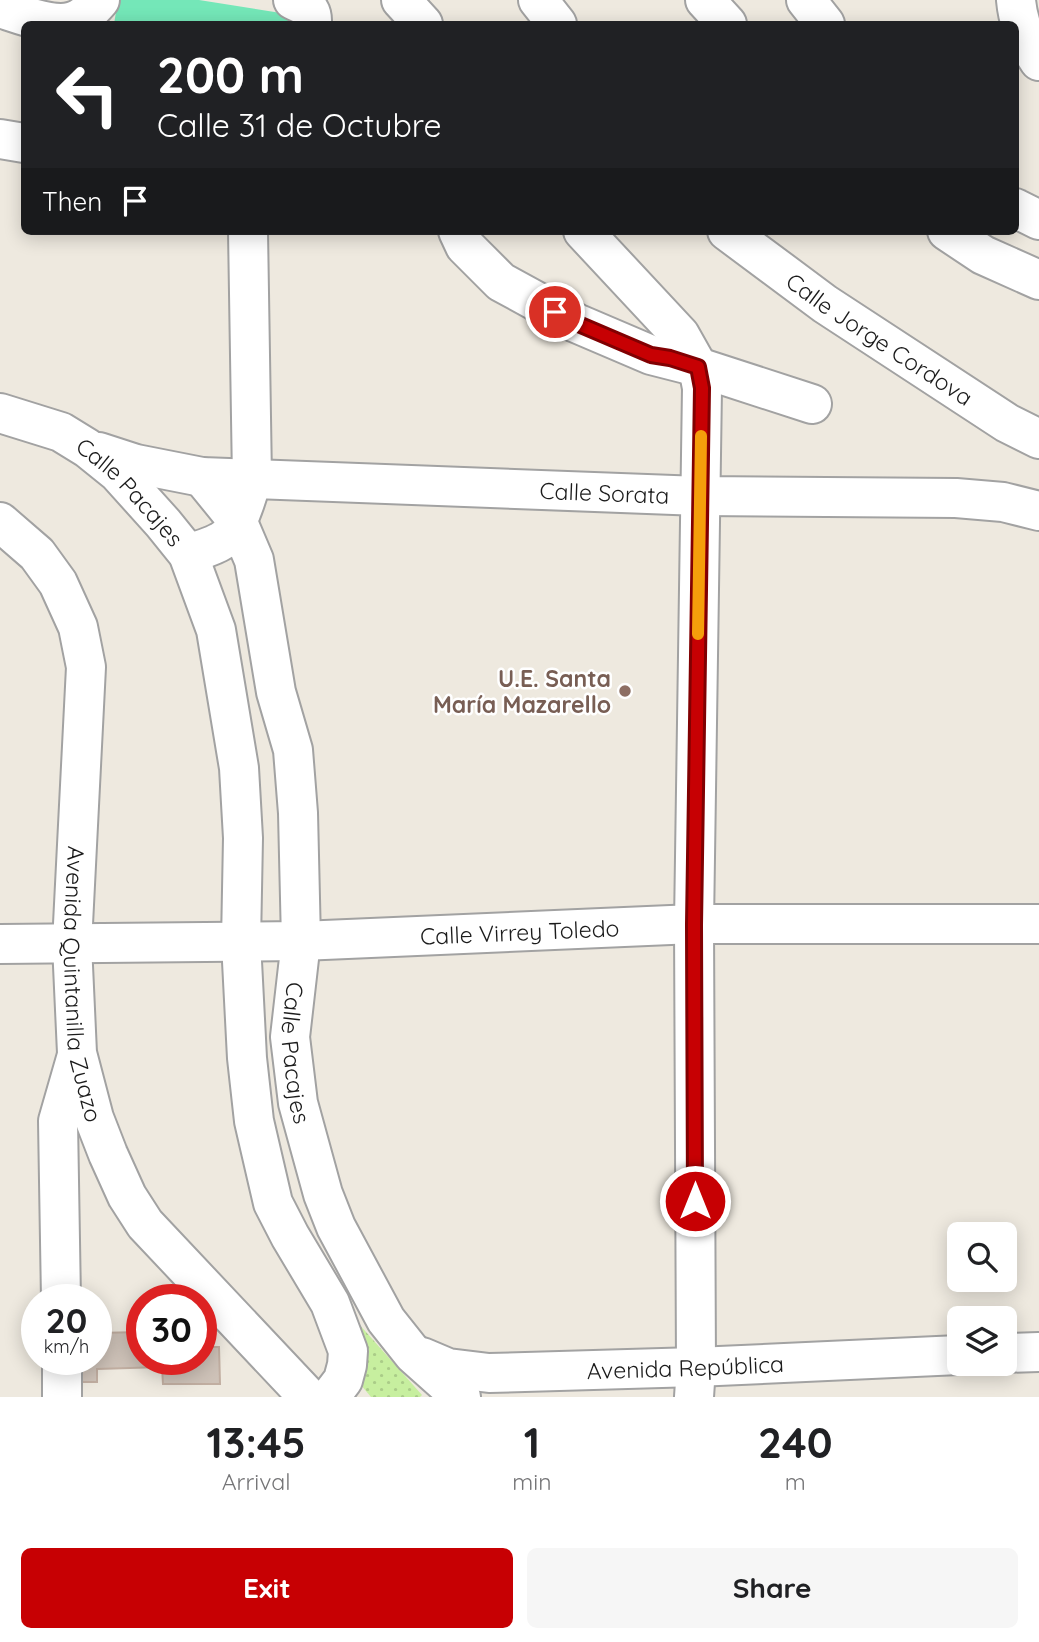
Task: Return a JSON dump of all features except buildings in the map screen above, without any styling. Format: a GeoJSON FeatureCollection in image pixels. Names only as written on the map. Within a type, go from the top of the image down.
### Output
{"type":"FeatureCollection","features":[{"type":"Feature","properties":{"kind":"street"},"geometry":{"type":"LineString","coordinates":[[74,21],[100,0]]}},
{"type":"Feature","properties":{"kind":"street"},"geometry":{"type":"LineString","coordinates":[[293,0],[306,6],[312,21]]}},
{"type":"Feature","properties":{"kind":"street"},"geometry":{"type":"LineString","coordinates":[[401,0],[420,21]]}},
{"type":"Feature","properties":{"kind":"street"},"geometry":{"type":"LineString","coordinates":[[538,0],[555,21]]}},
{"type":"Feature","properties":{"kind":"street"},"geometry":{"type":"LineString","coordinates":[[705,0],[724,21]]}},
{"type":"Feature","properties":{"kind":"street"},"geometry":{"type":"LineString","coordinates":[[806,0],[823,21]]}},
{"type":"Feature","properties":{"kind":"street"},"geometry":{"type":"LineString","coordinates":[[0,8],[47,21]]}},
{"type":"Feature","properties":{"kind":"street"},"geometry":{"type":"LineString","coordinates":[[1024,8],[1028,45],[1039,61]]}},
{"type":"Feature","properties":{"kind":"street"},"geometry":{"type":"LineString","coordinates":[[0,139],[21,143]]}},
{"type":"Feature","properties":{"kind":"street"},"geometry":{"type":"LineString","coordinates":[[1019,210],[1039,220]]}},
{"type":"Feature","properties":{"kind":"street"},"geometry":{"type":"LineString","coordinates":[[188,554],[228,536],[246,501],[252,479],[248,235]]}},
{"type":"Feature","properties":{"kind":"street"},"geometry":{"type":"LineString","coordinates":[[460,235],[465,246],[501,282],[576,323],[651,355],[670,358],[812,404]]}},
{"type":"Feature","properties":{"kind":"street"},"geometry":{"type":"LineString","coordinates":[[587,235],[680,335],[698,367],[702,388],[694,925],[695,1382]]}},
{"type":"Feature","properties":{"kind":"street","name":"Calle Jorge Cordova"},"geometry":{"type":"LineString","coordinates":[[732,235],[825,304],[1007,423],[1039,439]]}},
{"type":"Feature","properties":{"kind":"street"},"geometry":{"type":"LineString","coordinates":[[953,235],[983,255],[1039,280]]}},
{"type":"Feature","properties":{"kind":"street"},"geometry":{"type":"LineString","coordinates":[[0,413],[61,432],[87,448]]}},
{"type":"Feature","properties":{"kind":"street","name":"Calle Pacajes"},"geometry":{"type":"LineString","coordinates":[[87,448],[136,464],[202,477],[237,520],[254,560],[276,692],[293,750],[298,813],[301,941],[290,1037],[298,1102],[329,1214],[386,1320],[413,1354],[461,1397]]}},
{"type":"Feature","properties":{"kind":"street","name":"Calle Pacajes"},"geometry":{"type":"LineString","coordinates":[[87,448],[118,473],[188,554],[216,630],[239,768],[243,838],[240,942],[254,1121],[273,1203],[330,1303],[348,1350],[342,1380],[330,1397]]}},
{"type":"Feature","properties":{"kind":"street"},"geometry":{"type":"LineString","coordinates":[[163,523],[172,502],[183,490],[202,477]]}},
{"type":"Feature","properties":{"kind":"street","name":"Calle Sorata"},"geometry":{"type":"LineString","coordinates":[[202,477],[700,496],[956,498],[1003,502],[1039,511]]}},
{"type":"Feature","properties":{"kind":"street","name":"Avenida Quintanilla Zuazo"},"geometry":{"type":"LineString","coordinates":[[0,522],[37,554],[58,583],[78,627],[86,667],[72,944],[77,1054],[94,1118],[127,1196],[145,1224],[308,1397]]}},
{"type":"Feature","properties":{"kind":"street","name":"Calle Virrey Toledo"},"geometry":{"type":"LineString","coordinates":[[0,944],[301,941],[694,925],[1039,924]]}},
{"type":"Feature","properties":{"kind":"street"},"geometry":{"type":"LineString","coordinates":[[61,1284],[58,1121],[77,1054]]}},
{"type":"Feature","properties":{"kind":"street"},"geometry":{"type":"LineString","coordinates":[[290,1236],[329,1214]]}},
{"type":"Feature","properties":{"kind":"street"},"geometry":{"type":"LineString","coordinates":[[1017,1353],[1039,1352]]}},
{"type":"Feature","properties":{"kind":"street","name":"Avenida República"},"geometry":{"type":"LineString","coordinates":[[413,1354],[448,1368],[489,1373],[695,1382],[947,1356]]}},
{"type":"Feature","properties":{"kind":"street"},"geometry":{"type":"LineString","coordinates":[[62,1375],[62,1397]]}},
{"type":"Feature","properties":{"kind":"green space"},"geometry":{"type":"Polygon","coordinates":[[[118,0],[199,0],[306,17],[305,21],[114,21],[118,0]]]}},
{"type":"Feature","properties":{"kind":"green space"},"geometry":{"type":"Polygon","coordinates":[[[358,1323],[422,1395],[420,1397],[371,1397],[355,1378],[350,1329],[358,1323]]]}},
{"type":"Feature","properties":{"kind":"slow traffic"},"geometry":{"type":"LineString","coordinates":[[698,634],[701,436]]}},
{"type":"Feature","properties":{"kind":"place","name":"U.E. Santa María Mazarello"},"geometry":{"type":"Point","coordinates":[625,691]}},
{"type":"Feature","properties":{"kind":"route"},"geometry":{"type":"LineString","coordinates":[[555,312],[651,355],[698,367],[702,388],[694,925],[695,1201]]}}]}
